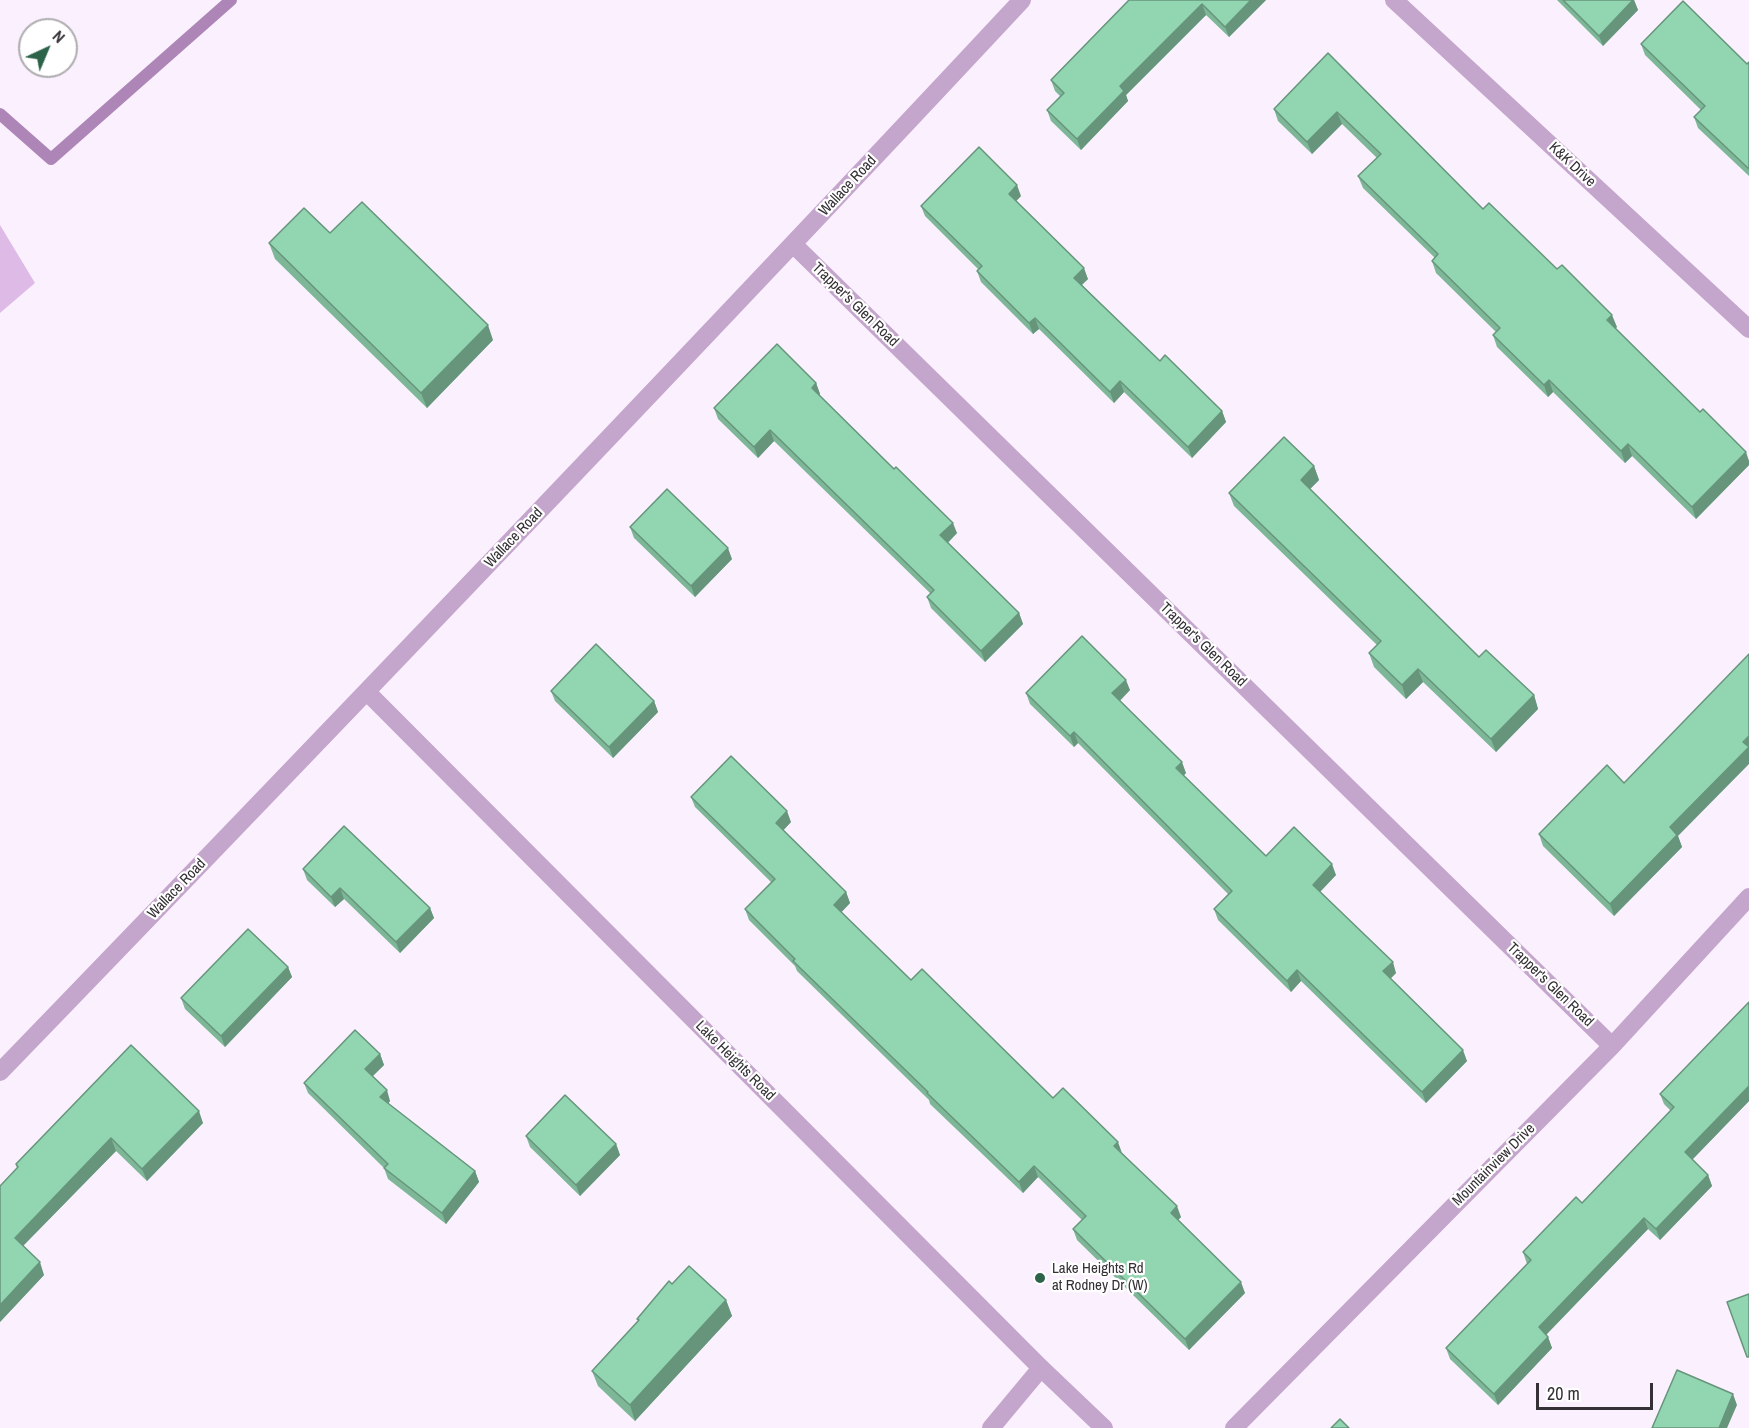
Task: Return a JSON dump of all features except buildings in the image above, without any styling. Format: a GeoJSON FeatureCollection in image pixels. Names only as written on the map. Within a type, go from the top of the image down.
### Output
{"type":"FeatureCollection","features":[{"type":"Feature","properties":{"kind":"street","name":"Wallace Road"},"geometry":{"type":"LineString","coordinates":[[0,1072],[367,692],[794,244],[1022,0]]}},
{"type":"Feature","properties":{"kind":"street","name":"K&K Drive"},"geometry":{"type":"LineString","coordinates":[[1395,0],[1749,329]]}},
{"type":"Feature","properties":{"kind":"street","name":"Trapper's Glen Road"},"geometry":{"type":"LineString","coordinates":[[794,244],[1612,1046]]}},
{"type":"Feature","properties":{"kind":"street","name":"Lake Heights Road"},"geometry":{"type":"LineString","coordinates":[[367,692],[1041,1368],[1104,1428]]}},
{"type":"Feature","properties":{"kind":"street","name":"Mountainview Drive"},"geometry":{"type":"LineString","coordinates":[[1234,1428],[1612,1046],[1749,897]]}},
{"type":"Feature","properties":{"kind":"street"},"geometry":{"type":"LineString","coordinates":[[991,1428],[1041,1368]]}},
{"type":"Feature","properties":{"kind":"shaded area"},"geometry":{"type":"Polygon","coordinates":[[[0,225],[35,283],[0,313],[0,225]]]}},
{"type":"Feature","properties":{"kind":"waterway"},"geometry":{"type":"LineString","coordinates":[[0,114],[51,159],[231,0]]}},
{"type":"Feature","properties":{"kind":"place","name":"Lake Heights Rd at Rodney Dr (W)"},"geometry":{"type":"Point","coordinates":[1040,1278]}}]}
